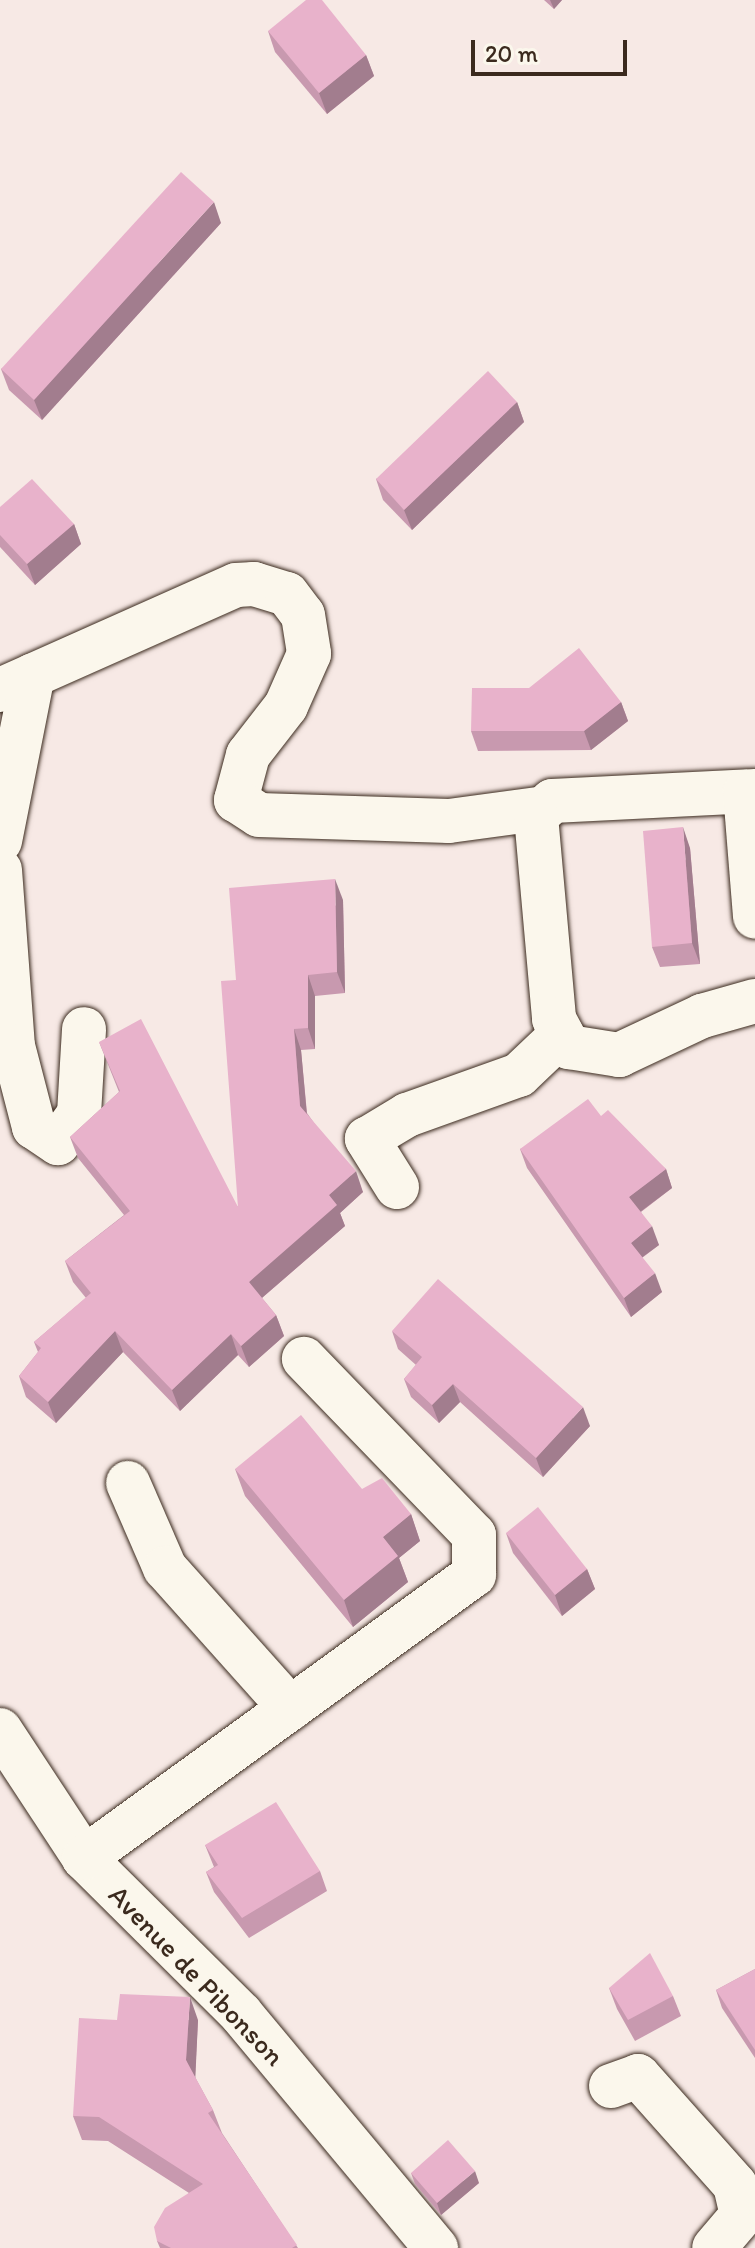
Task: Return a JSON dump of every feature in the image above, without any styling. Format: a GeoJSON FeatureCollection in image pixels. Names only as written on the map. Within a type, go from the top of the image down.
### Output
{"type":"FeatureCollection","features":[{"type":"Feature","properties":{"kind":"street"},"geometry":{"type":"LineString","coordinates":[[0,841],[16,682],[236,585],[254,584],[287,594],[303,615],[309,654],[286,706],[248,755],[236,800],[259,815],[433,820],[545,808]]}},
{"type":"Feature","properties":{"kind":"street"},"geometry":{"type":"LineString","coordinates":[[755,917],[750,791],[552,801],[536,816],[554,1019],[569,1047],[619,1055],[702,1016],[755,1001]]}},
{"type":"Feature","properties":{"kind":"street"},"geometry":{"type":"LineString","coordinates":[[0,870],[13,1046],[34,1127],[58,1143],[79,1114],[84,1029]]}},
{"type":"Feature","properties":{"kind":"street"},"geometry":{"type":"LineString","coordinates":[[397,1187],[367,1139],[407,1115],[519,1075],[562,1034]]}},
{"type":"Feature","properties":{"kind":"street"},"geometry":{"type":"LineString","coordinates":[[84,1858],[474,1575],[474,1535],[304,1359]]}},
{"type":"Feature","properties":{"kind":"street"},"geometry":{"type":"LineString","coordinates":[[128,1483],[165,1568],[290,1708]]}},
{"type":"Feature","properties":{"kind":"street","name":"Avenue de Pibonson"},"geometry":{"type":"LineString","coordinates":[[0,1730],[84,1858],[241,2014],[424,2245]]}},
{"type":"Feature","properties":{"kind":"street"},"geometry":{"type":"LineString","coordinates":[[611,2086],[638,2076],[735,2185],[742,2215],[714,2248]]}},
{"type":"Feature","properties":{"kind":"building"},"geometry":{"type":"Polygon","coordinates":[[[306,0],[322,0],[366,55],[319,93],[268,31],[306,0]]]}},
{"type":"Feature","properties":{"kind":"building"},"geometry":{"type":"Polygon","coordinates":[[[181,172],[214,202],[34,400],[1,369],[181,172]]]}},
{"type":"Feature","properties":{"kind":"building"},"geometry":{"type":"Polygon","coordinates":[[[488,371],[517,402],[404,510],[376,479],[488,371]]]}},
{"type":"Feature","properties":{"kind":"building"},"geometry":{"type":"Polygon","coordinates":[[[32,479],[74,524],[27,564],[0,535],[0,507],[32,479]]]}},
{"type":"Feature","properties":{"kind":"building"},"geometry":{"type":"Polygon","coordinates":[[[579,648],[621,702],[584,731],[471,731],[472,688],[529,688],[579,648]]]}},
{"type":"Feature","properties":{"kind":"building"},"geometry":{"type":"Polygon","coordinates":[[[683,827],[692,943],[652,947],[643,831],[683,827]]]}},
{"type":"Feature","properties":{"kind":"building"},"geometry":{"type":"Polygon","coordinates":[[[335,879],[337,972],[308,975],[308,1028],[294,1029],[300,1106],[356,1171],[329,1195],[337,1205],[249,1282],[276,1315],[241,1346],[231,1334],[172,1390],[115,1331],[48,1402],[19,1376],[41,1348],[34,1342],[91,1293],[65,1261],[130,1211],[70,1137],[120,1091],[99,1042],[141,1019],[238,1207],[221,981],[236,980],[229,888],[335,879]]]}},
{"type":"Feature","properties":{"kind":"building"},"geometry":{"type":"Polygon","coordinates":[[[588,1099],[601,1116],[608,1110],[666,1169],[629,1197],[652,1226],[631,1243],[655,1273],[624,1298],[520,1149],[588,1099]]]}},
{"type":"Feature","properties":{"kind":"building"},"geometry":{"type":"Polygon","coordinates":[[[438,1279],[583,1407],[536,1458],[453,1384],[432,1405],[404,1379],[422,1357],[392,1331],[438,1279]]]}},
{"type":"Feature","properties":{"kind":"building"},"geometry":{"type":"Polygon","coordinates":[[[301,1415],[362,1489],[382,1478],[411,1514],[383,1537],[398,1556],[344,1600],[235,1469],[301,1415]]]}},
{"type":"Feature","properties":{"kind":"building"},"geometry":{"type":"Polygon","coordinates":[[[538,1507],[587,1569],[555,1595],[506,1533],[538,1507]]]}},
{"type":"Feature","properties":{"kind":"building"},"geometry":{"type":"Polygon","coordinates":[[[276,1802],[320,1871],[242,1918],[206,1872],[218,1865],[205,1845],[276,1802]]]}},
{"type":"Feature","properties":{"kind":"building"},"geometry":{"type":"Polygon","coordinates":[[[650,1953],[673,1996],[628,2020],[609,1988],[650,1953]]]}},
{"type":"Feature","properties":{"kind":"building"},"geometry":{"type":"Polygon","coordinates":[[[755,1969],[755,2050],[716,1990],[755,1969]]]}},
{"type":"Feature","properties":{"kind":"building"},"geometry":{"type":"Polygon","coordinates":[[[120,1994],[190,1997],[186,2060],[213,2110],[208,2113],[297,2245],[292,2248],[171,2248],[157,2241],[154,2227],[165,2208],[203,2184],[99,2117],[73,2116],[79,2018],[117,2020],[120,1994]]]}},
{"type":"Feature","properties":{"kind":"building"},"geometry":{"type":"Polygon","coordinates":[[[448,2140],[475,2171],[437,2203],[411,2173],[448,2140]]]}}]}
